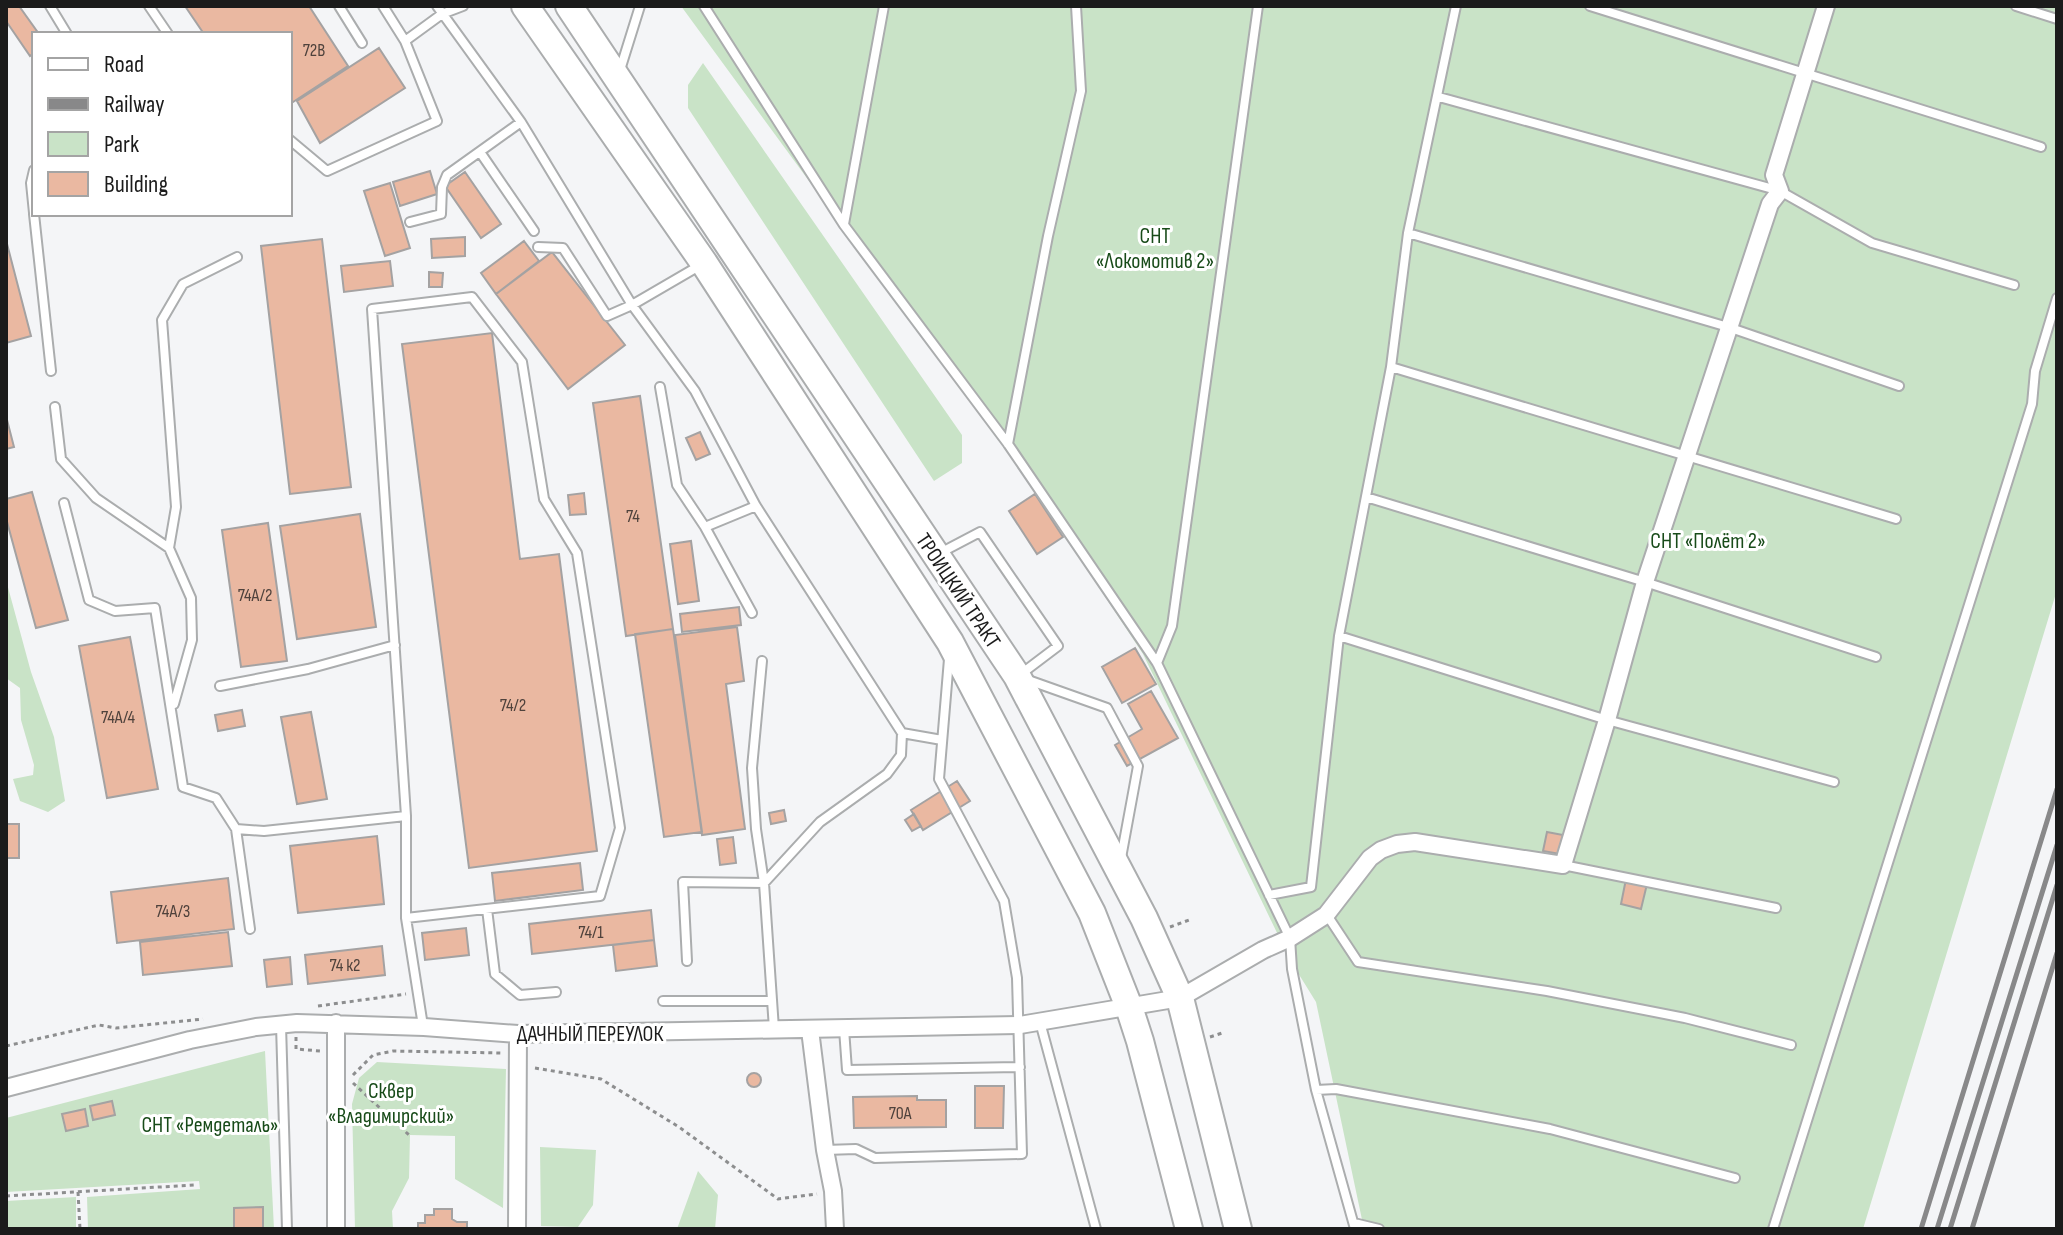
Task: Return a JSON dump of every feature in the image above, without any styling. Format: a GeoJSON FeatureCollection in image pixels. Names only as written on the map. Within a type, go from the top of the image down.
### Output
{"type":"FeatureCollection","features":[{"type":"Feature","properties":{"kind":"main road","name":"ТРОИЦКИЙ ТРАКТ"},"geometry":{"type":"LineString","coordinates":[[525,6],[704,263],[950,642],[1092,913],[1129,1007],[1189,1229]]}},
{"type":"Feature","properties":{"kind":"main road","name":"ТРОИЦКИЙ ТРАКТ"},"geometry":{"type":"LineString","coordinates":[[569,6],[1017,676],[1144,918],[1180,998],[1238,1229]]}},
{"type":"Feature","properties":{"kind":"street"},"geometry":{"type":"LineString","coordinates":[[1180,998],[1326,915],[1370,858],[1397,844],[1415,842],[1563,865],[1645,582],[1770,204],[1780,191],[1774,175],[1826,6]]}},
{"type":"Feature","properties":{"kind":"street","name":"ДАЧНЫЙ ПЕРЕУЛОК"},"geometry":{"type":"LineString","coordinates":[[6,1088],[190,1040],[281,1024],[336,1023],[518,1034],[1020,1025],[1180,998]]}},
{"type":"Feature","properties":{"kind":"street"},"geometry":{"type":"LineString","coordinates":[[336,1023],[336,1229]]}},
{"type":"Feature","properties":{"kind":"street"},"geometry":{"type":"LineString","coordinates":[[810,1030],[833,1191],[835,1229]]}},
{"type":"Feature","properties":{"kind":"street"},"geometry":{"type":"LineString","coordinates":[[517,1229],[518,1034]]}},
{"type":"Feature","properties":{"kind":"lane"},"geometry":{"type":"LineString","coordinates":[[50,6],[66,32]]}},
{"type":"Feature","properties":{"kind":"lane"},"geometry":{"type":"LineString","coordinates":[[149,6],[167,32]]}},
{"type":"Feature","properties":{"kind":"lane"},"geometry":{"type":"LineString","coordinates":[[339,6],[362,43]]}},
{"type":"Feature","properties":{"kind":"lane"},"geometry":{"type":"LineString","coordinates":[[292,142],[327,171],[437,121],[405,41],[383,6]]}},
{"type":"Feature","properties":{"kind":"lane"},"geometry":{"type":"LineString","coordinates":[[405,41],[439,10],[463,6]]}},
{"type":"Feature","properties":{"kind":"lane"},"geometry":{"type":"LineString","coordinates":[[617,78],[640,6]]}},
{"type":"Feature","properties":{"kind":"lane"},"geometry":{"type":"LineString","coordinates":[[704,6],[844,225],[1008,444],[1157,663],[1290,938],[1292,969],[1316,1090],[1354,1226],[1379,1229]]}},
{"type":"Feature","properties":{"kind":"lane"},"geometry":{"type":"LineString","coordinates":[[844,225],[884,6]]}},
{"type":"Feature","properties":{"kind":"lane"},"geometry":{"type":"LineString","coordinates":[[1008,444],[1048,236],[1081,91],[1076,6]]}},
{"type":"Feature","properties":{"kind":"lane"},"geometry":{"type":"LineString","coordinates":[[1157,663],[1172,626],[1258,6]]}},
{"type":"Feature","properties":{"kind":"lane"},"geometry":{"type":"LineString","coordinates":[[1269,895],[1311,887],[1339,636],[1391,367],[1408,233],[1456,6]]}},
{"type":"Feature","properties":{"kind":"lane"},"geometry":{"type":"LineString","coordinates":[[1590,6],[2041,147]]}},
{"type":"Feature","properties":{"kind":"lane"},"geometry":{"type":"LineString","coordinates":[[2016,6],[2057,19]]}},
{"type":"Feature","properties":{"kind":"lane"},"geometry":{"type":"LineString","coordinates":[[439,10],[521,122],[632,305],[695,391],[756,506],[902,733],[901,755],[887,774],[820,822],[764,883],[683,882],[687,961]]}},
{"type":"Feature","properties":{"kind":"lane"},"geometry":{"type":"LineString","coordinates":[[1439,97],[1780,191],[1872,243],[2014,285]]}},
{"type":"Feature","properties":{"kind":"lane"},"geometry":{"type":"LineString","coordinates":[[410,222],[441,214],[442,187],[447,175],[521,122]]}},
{"type":"Feature","properties":{"kind":"lane"},"geometry":{"type":"LineString","coordinates":[[480,152],[534,231]]}},
{"type":"Feature","properties":{"kind":"lane"},"geometry":{"type":"LineString","coordinates":[[34,216],[51,371]]}},
{"type":"Feature","properties":{"kind":"lane"},"geometry":{"type":"LineString","coordinates":[[1408,233],[1728,327],[1899,386]]}},
{"type":"Feature","properties":{"kind":"lane"},"geometry":{"type":"LineString","coordinates":[[538,247],[563,248],[607,316],[704,263]]}},
{"type":"Feature","properties":{"kind":"lane"},"geometry":{"type":"LineString","coordinates":[[169,548],[176,507],[162,320],[183,284],[237,257]]}},
{"type":"Feature","properties":{"kind":"lane"},"geometry":{"type":"LineString","coordinates":[[406,918],[600,896],[620,828],[577,553],[544,499],[522,362],[472,297],[372,309],[406,816],[406,918],[424,1027]]}},
{"type":"Feature","properties":{"kind":"lane"},"geometry":{"type":"LineString","coordinates":[[1773,1229],[2032,404],[2035,371],[2057,298]]}},
{"type":"Feature","properties":{"kind":"lane"},"geometry":{"type":"LineString","coordinates":[[1391,367],[1896,519]]}},
{"type":"Feature","properties":{"kind":"lane"},"geometry":{"type":"LineString","coordinates":[[660,387],[677,485],[705,527],[752,613]]}},
{"type":"Feature","properties":{"kind":"lane"},"geometry":{"type":"LineString","coordinates":[[55,407],[61,459],[96,498],[169,548],[191,598],[192,640],[172,709]]}},
{"type":"Feature","properties":{"kind":"lane"},"geometry":{"type":"LineString","coordinates":[[1366,497],[1645,582],[1876,657]]}},
{"type":"Feature","properties":{"kind":"lane"},"geometry":{"type":"LineString","coordinates":[[64,503],[89,600],[115,611],[155,608],[183,787],[216,798],[236,829],[250,929]]}},
{"type":"Feature","properties":{"kind":"lane"},"geometry":{"type":"LineString","coordinates":[[705,527],[756,506]]}},
{"type":"Feature","properties":{"kind":"lane"},"geometry":{"type":"LineString","coordinates":[[936,555],[980,532],[1058,646],[1017,676]]}},
{"type":"Feature","properties":{"kind":"lane"},"geometry":{"type":"LineString","coordinates":[[1339,636],[1607,720],[1834,782]]}},
{"type":"Feature","properties":{"kind":"lane"},"geometry":{"type":"LineString","coordinates":[[825,1150],[856,1149],[875,1158],[1022,1154],[1017,978],[1004,901],[939,779],[950,642]]}},
{"type":"Feature","properties":{"kind":"lane"},"geometry":{"type":"LineString","coordinates":[[220,686],[308,669],[395,645]]}},
{"type":"Feature","properties":{"kind":"lane"},"geometry":{"type":"LineString","coordinates":[[762,661],[752,768],[774,1031]]}},
{"type":"Feature","properties":{"kind":"lane"},"geometry":{"type":"LineString","coordinates":[[1017,676],[1107,708],[1138,766],[1119,871]]}},
{"type":"Feature","properties":{"kind":"lane"},"geometry":{"type":"LineString","coordinates":[[902,733],[942,740]]}},
{"type":"Feature","properties":{"kind":"lane"},"geometry":{"type":"LineString","coordinates":[[236,829],[264,831],[406,816]]}},
{"type":"Feature","properties":{"kind":"lane"},"geometry":{"type":"LineString","coordinates":[[1563,865],[1776,908]]}},
{"type":"Feature","properties":{"kind":"lane"},"geometry":{"type":"LineString","coordinates":[[487,909],[495,974],[520,995],[556,992]]}},
{"type":"Feature","properties":{"kind":"lane"},"geometry":{"type":"LineString","coordinates":[[1326,915],[1358,962],[1547,991],[1685,1018],[1791,1045]]}},
{"type":"Feature","properties":{"kind":"lane"},"geometry":{"type":"LineString","coordinates":[[663,1001],[772,1001]]}},
{"type":"Feature","properties":{"kind":"lane"},"geometry":{"type":"LineString","coordinates":[[1040,1022],[1096,1229]]}},
{"type":"Feature","properties":{"kind":"lane"},"geometry":{"type":"LineString","coordinates":[[281,1024],[287,1229]]}},
{"type":"Feature","properties":{"kind":"lane"},"geometry":{"type":"LineString","coordinates":[[844,1029],[847,1070],[1020,1067]]}},
{"type":"Feature","properties":{"kind":"lane"},"geometry":{"type":"LineString","coordinates":[[1316,1090],[1336,1089],[1550,1129],[1735,1178]]}},
{"type":"Feature","properties":{"kind":"path"},"geometry":{"type":"LineString","coordinates":[[347,1089],[349,1080],[373,1055],[393,1051],[518,1059],[601,1079],[679,1127],[778,1199],[833,1191]]}},
{"type":"Feature","properties":{"kind":"path"},"geometry":{"type":"LineString","coordinates":[[349,1080],[409,1135]]}},
{"type":"Feature","properties":{"kind":"path"},"geometry":{"type":"LineString","coordinates":[[6,1196],[194,1185]]}},
{"type":"Feature","properties":{"kind":"path"},"geometry":{"type":"LineString","coordinates":[[78,1192],[80,1229]]}},
{"type":"Feature","properties":{"kind":"green space","name":"СНТ «Полёт 2»"},"geometry":{"type":"Polygon","coordinates":[[[681,6],[2057,6],[2057,590],[1863,1229],[1364,1229],[1316,1002],[1290,960],[1143,654],[1027,479],[681,6]]]}},
{"type":"Feature","properties":{"kind":"green space"},"geometry":{"type":"Polygon","coordinates":[[[703,63],[962,435],[962,463],[934,481],[688,108],[688,85],[703,63]]]}},
{"type":"Feature","properties":{"kind":"green space"},"geometry":{"type":"Polygon","coordinates":[[[6,580],[31,672],[54,737],[65,801],[48,812],[20,801],[13,779],[33,775],[34,765],[21,720],[20,688],[6,678],[6,580]]]}},
{"type":"Feature","properties":{"kind":"green space","name":"СНТ «Ремдеталь»"},"geometry":{"type":"Polygon","coordinates":[[[265,1051],[274,1229],[88,1229],[87,1197],[200,1189],[199,1181],[6,1192],[6,1118],[265,1051]]]}},
{"type":"Feature","properties":{"kind":"green space","name":"Сквер «Владимирский»"},"geometry":{"type":"Polygon","coordinates":[[[377,1062],[506,1069],[503,1208],[455,1179],[455,1136],[410,1135],[409,1178],[392,1211],[393,1229],[355,1229],[352,1104],[359,1078],[377,1062]]]}},
{"type":"Feature","properties":{"kind":"green space"},"geometry":{"type":"Polygon","coordinates":[[[540,1147],[596,1150],[593,1205],[578,1227],[541,1226],[540,1147]]]}},
{"type":"Feature","properties":{"kind":"green space"},"geometry":{"type":"Polygon","coordinates":[[[698,1171],[718,1195],[715,1229],[677,1229],[698,1171]]]}},
{"type":"Feature","properties":{"kind":"green space"},"geometry":{"type":"Polygon","coordinates":[[[76,1197],[76,1229],[6,1229],[6,1201],[76,1197]]]}},
{"type":"Feature","properties":{"kind":"building"},"geometry":{"type":"Polygon","coordinates":[[[6,6],[19,6],[38,32],[32,32],[30,56],[6,21],[6,6]]]}},
{"type":"Feature","properties":{"kind":"building"},"geometry":{"type":"Polygon","coordinates":[[[185,6],[309,6],[348,66],[292,103],[292,32],[203,32],[185,6]]]}},
{"type":"Feature","properties":{"kind":"building"},"geometry":{"type":"Polygon","coordinates":[[[379,48],[405,88],[320,143],[297,101],[379,48]]]}},
{"type":"Feature","properties":{"kind":"building"},"geometry":{"type":"Polygon","coordinates":[[[430,171],[437,194],[400,206],[393,182],[430,171]]]}},
{"type":"Feature","properties":{"kind":"building"},"geometry":{"type":"Polygon","coordinates":[[[465,172],[501,224],[481,238],[445,186],[465,172]]]}},
{"type":"Feature","properties":{"kind":"building"},"geometry":{"type":"Polygon","coordinates":[[[390,183],[410,248],[385,256],[364,191],[390,183]]]}},
{"type":"Feature","properties":{"kind":"building"},"geometry":{"type":"Polygon","coordinates":[[[465,237],[465,256],[432,258],[431,239],[465,237]]]}},
{"type":"Feature","properties":{"kind":"building"},"geometry":{"type":"Polygon","coordinates":[[[322,239],[351,487],[290,494],[261,246],[322,239]]]}},
{"type":"Feature","properties":{"kind":"building"},"geometry":{"type":"Polygon","coordinates":[[[6,240],[31,336],[6,343],[6,240]]]}},
{"type":"Feature","properties":{"kind":"building"},"geometry":{"type":"Polygon","coordinates":[[[524,241],[539,261],[496,294],[481,273],[524,241]]]}},
{"type":"Feature","properties":{"kind":"building"},"geometry":{"type":"Polygon","coordinates":[[[552,252],[625,345],[568,389],[496,294],[552,252]]]}},
{"type":"Feature","properties":{"kind":"building"},"geometry":{"type":"Polygon","coordinates":[[[390,261],[393,286],[344,292],[341,266],[390,261]]]}},
{"type":"Feature","properties":{"kind":"building"},"geometry":{"type":"Polygon","coordinates":[[[429,272],[443,273],[442,287],[429,287],[429,272]]]}},
{"type":"Feature","properties":{"kind":"building"},"geometry":{"type":"Polygon","coordinates":[[[492,333],[520,559],[559,554],[597,851],[469,868],[402,344],[492,333]]]}},
{"type":"Feature","properties":{"kind":"building"},"geometry":{"type":"Polygon","coordinates":[[[640,396],[673,629],[626,636],[593,403],[640,396]]]}},
{"type":"Feature","properties":{"kind":"building"},"geometry":{"type":"Polygon","coordinates":[[[6,416],[14,447],[6,449],[6,416]]]}},
{"type":"Feature","properties":{"kind":"building"},"geometry":{"type":"Polygon","coordinates":[[[700,432],[710,454],[696,460],[686,438],[700,432]]]}},
{"type":"Feature","properties":{"kind":"building"},"geometry":{"type":"Polygon","coordinates":[[[32,492],[68,620],[36,628],[6,518],[6,499],[32,492]]]}},
{"type":"Feature","properties":{"kind":"building"},"geometry":{"type":"Polygon","coordinates":[[[584,493],[586,514],[570,515],[568,495],[584,493]]]}},
{"type":"Feature","properties":{"kind":"building"},"geometry":{"type":"Polygon","coordinates":[[[1035,494],[1063,537],[1037,554],[1009,511],[1035,494]]]}},
{"type":"Feature","properties":{"kind":"building"},"geometry":{"type":"Polygon","coordinates":[[[360,514],[376,627],[297,639],[280,526],[360,514]]]}},
{"type":"Feature","properties":{"kind":"building"},"geometry":{"type":"Polygon","coordinates":[[[268,523],[287,661],[241,667],[222,530],[268,523]]]}},
{"type":"Feature","properties":{"kind":"building"},"geometry":{"type":"Polygon","coordinates":[[[691,541],[699,601],[678,604],[670,544],[691,541]]]}},
{"type":"Feature","properties":{"kind":"building"},"geometry":{"type":"Polygon","coordinates":[[[739,607],[741,625],[682,632],[680,614],[739,607]]]}},
{"type":"Feature","properties":{"kind":"building"},"geometry":{"type":"Polygon","coordinates":[[[737,627],[744,681],[726,684],[745,829],[702,835],[675,635],[737,627]]]}},
{"type":"Feature","properties":{"kind":"building"},"geometry":{"type":"Polygon","coordinates":[[[673,629],[702,832],[664,837],[635,634],[673,629]]]}},
{"type":"Feature","properties":{"kind":"building"},"geometry":{"type":"Polygon","coordinates":[[[130,637],[158,789],[107,798],[79,646],[130,637]]]}},
{"type":"Feature","properties":{"kind":"building"},"geometry":{"type":"Polygon","coordinates":[[[1135,648],[1156,684],[1122,703],[1102,667],[1135,648]]]}},
{"type":"Feature","properties":{"kind":"building"},"geometry":{"type":"Polygon","coordinates":[[[1151,691],[1178,738],[1127,766],[1115,745],[1142,729],[1128,704],[1151,691]]]}},
{"type":"Feature","properties":{"kind":"building"},"geometry":{"type":"Polygon","coordinates":[[[242,710],[245,726],[218,731],[215,715],[242,710]]]}},
{"type":"Feature","properties":{"kind":"building"},"geometry":{"type":"Polygon","coordinates":[[[311,712],[327,799],[297,804],[281,717],[311,712]]]}},
{"type":"Feature","properties":{"kind":"building"},"geometry":{"type":"Polygon","coordinates":[[[957,781],[970,801],[923,830],[911,810],[957,781]]]}},
{"type":"Feature","properties":{"kind":"building"},"geometry":{"type":"Polygon","coordinates":[[[784,810],[786,821],[771,824],[769,813],[784,810]]]}},
{"type":"Feature","properties":{"kind":"building"},"geometry":{"type":"Polygon","coordinates":[[[914,814],[921,826],[912,831],[905,820],[914,814]]]}},
{"type":"Feature","properties":{"kind":"building"},"geometry":{"type":"Polygon","coordinates":[[[6,824],[19,824],[19,858],[6,858],[6,824]]]}},
{"type":"Feature","properties":{"kind":"building"},"geometry":{"type":"Polygon","coordinates":[[[1547,832],[1563,835],[1560,854],[1543,851],[1547,832]]]}},
{"type":"Feature","properties":{"kind":"building"},"geometry":{"type":"Polygon","coordinates":[[[377,836],[384,904],[298,913],[290,846],[377,836]]]}},
{"type":"Feature","properties":{"kind":"building"},"geometry":{"type":"Polygon","coordinates":[[[733,837],[736,863],[720,865],[717,839],[733,837]]]}},
{"type":"Feature","properties":{"kind":"building"},"geometry":{"type":"Polygon","coordinates":[[[580,863],[583,890],[495,901],[492,873],[580,863]]]}},
{"type":"Feature","properties":{"kind":"building"},"geometry":{"type":"Polygon","coordinates":[[[228,878],[234,929],[117,943],[111,892],[228,878]]]}},
{"type":"Feature","properties":{"kind":"building"},"geometry":{"type":"Polygon","coordinates":[[[1626,879],[1647,884],[1641,909],[1621,904],[1626,879]]]}},
{"type":"Feature","properties":{"kind":"building"},"geometry":{"type":"Polygon","coordinates":[[[651,910],[654,940],[532,954],[529,924],[651,910]]]}},
{"type":"Feature","properties":{"kind":"building"},"geometry":{"type":"Polygon","coordinates":[[[466,928],[469,955],[425,960],[422,933],[466,928]]]}},
{"type":"Feature","properties":{"kind":"building"},"geometry":{"type":"Polygon","coordinates":[[[228,932],[232,966],[143,975],[140,942],[228,932]]]}},
{"type":"Feature","properties":{"kind":"building"},"geometry":{"type":"Polygon","coordinates":[[[654,940],[657,966],[616,971],[613,945],[654,940]]]}},
{"type":"Feature","properties":{"kind":"building"},"geometry":{"type":"Polygon","coordinates":[[[382,946],[385,975],[308,984],[305,955],[382,946]]]}},
{"type":"Feature","properties":{"kind":"building"},"geometry":{"type":"Polygon","coordinates":[[[290,957],[292,984],[267,987],[264,960],[290,957]]]}},
{"type":"Feature","properties":{"kind":"building"},"geometry":{"type":"Polygon","coordinates":[[[754,1073],[761,1080],[754,1087],[747,1080],[754,1073]]]}},
{"type":"Feature","properties":{"kind":"building"},"geometry":{"type":"Polygon","coordinates":[[[975,1086],[1004,1086],[1003,1128],[975,1128],[975,1086]]]}},
{"type":"Feature","properties":{"kind":"building"},"geometry":{"type":"Polygon","coordinates":[[[917,1096],[917,1100],[946,1100],[946,1127],[854,1128],[853,1097],[917,1096]]]}},
{"type":"Feature","properties":{"kind":"building"},"geometry":{"type":"Polygon","coordinates":[[[112,1101],[115,1115],[93,1120],[90,1106],[112,1101]]]}},
{"type":"Feature","properties":{"kind":"building"},"geometry":{"type":"Polygon","coordinates":[[[85,1109],[88,1126],[66,1131],[62,1114],[85,1109]]]}},
{"type":"Feature","properties":{"kind":"building"},"geometry":{"type":"Polygon","coordinates":[[[263,1207],[263,1229],[234,1229],[234,1208],[263,1207]]]}},
{"type":"Feature","properties":{"kind":"building"},"geometry":{"type":"Polygon","coordinates":[[[434,1209],[452,1209],[452,1219],[467,1222],[467,1229],[418,1229],[418,1223],[425,1223],[425,1215],[434,1215],[434,1209]]]}},
{"type":"Feature","properties":{"kind":"railway"},"geometry":{"type":"LineString","coordinates":[[1921,1229],[2057,789]]}},
{"type":"Feature","properties":{"kind":"railway"},"geometry":{"type":"LineString","coordinates":[[1937,1229],[2057,845]]}},
{"type":"Feature","properties":{"kind":"railway"},"geometry":{"type":"LineString","coordinates":[[1950,1229],[2057,885]]}},
{"type":"Feature","properties":{"kind":"railway"},"geometry":{"type":"LineString","coordinates":[[1972,1229],[2057,953]]}},
{"type":"Feature","properties":{"kind":"park label","name":"СНТ «Локомотив 2»"},"geometry":{"type":"Point","coordinates":[1155,248]}}]}
